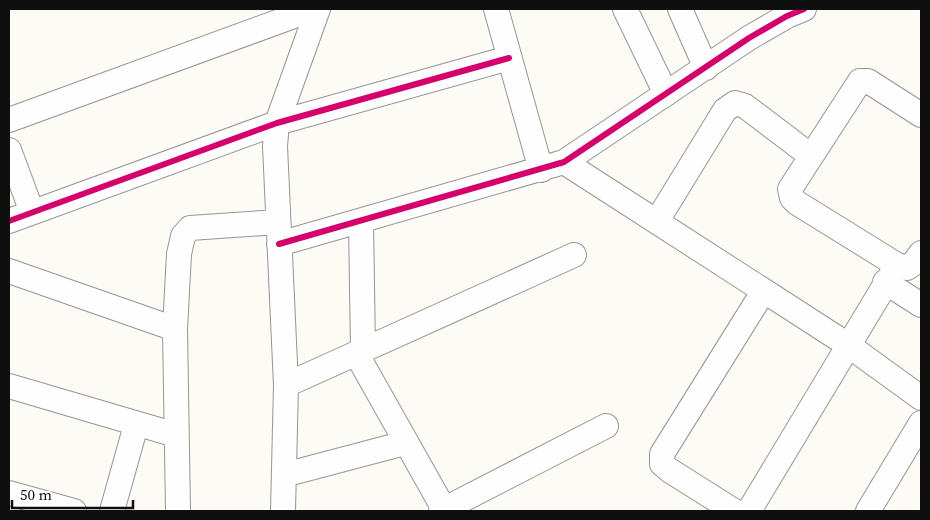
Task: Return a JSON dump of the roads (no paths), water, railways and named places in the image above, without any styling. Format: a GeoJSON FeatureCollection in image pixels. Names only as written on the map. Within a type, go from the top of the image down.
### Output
{"type":"FeatureCollection","features":[{"type":"Feature","properties":{"kind":"street"},"geometry":{"type":"LineString","coordinates":[[9,120],[313,9]]}},
{"type":"Feature","properties":{"kind":"street"},"geometry":{"type":"LineString","coordinates":[[283,511],[286,386],[275,146],[277,123],[318,9]]}},
{"type":"Feature","properties":{"kind":"street"},"geometry":{"type":"LineString","coordinates":[[496,9],[541,170]]}},
{"type":"Feature","properties":{"kind":"street"},"geometry":{"type":"LineString","coordinates":[[625,9],[666,94]]}},
{"type":"Feature","properties":{"kind":"street"},"geometry":{"type":"LineString","coordinates":[[680,9],[706,68]]}},
{"type":"Feature","properties":{"kind":"street"},"geometry":{"type":"LineString","coordinates":[[178,511],[175,329],[180,254],[183,236],[190,228],[279,233],[361,221],[564,162],[749,38],[787,16],[804,9]]}},
{"type":"Feature","properties":{"kind":"street"},"geometry":{"type":"LineString","coordinates":[[9,221],[277,123],[509,58]]}},
{"type":"Feature","properties":{"kind":"street"},"geometry":{"type":"LineString","coordinates":[[921,115],[876,85],[868,81],[860,81],[790,189],[792,198],[891,273],[921,305]]}},
{"type":"Feature","properties":{"kind":"street"},"geometry":{"type":"LineString","coordinates":[[656,221],[725,110],[735,103],[745,106],[811,156]]}},
{"type":"Feature","properties":{"kind":"street"},"geometry":{"type":"LineString","coordinates":[[9,150],[32,212]]}},
{"type":"Feature","properties":{"kind":"street"},"geometry":{"type":"LineString","coordinates":[[564,162],[848,345],[921,398]]}},
{"type":"Feature","properties":{"kind":"street"},"geometry":{"type":"LineString","coordinates":[[361,221],[359,351],[405,443],[444,511],[606,426]]}},
{"type":"Feature","properties":{"kind":"street"},"geometry":{"type":"LineString","coordinates":[[749,511],[891,273],[913,264],[921,253]]}},
{"type":"Feature","properties":{"kind":"street"},"geometry":{"type":"LineString","coordinates":[[286,386],[359,351],[574,255]]}},
{"type":"Feature","properties":{"kind":"street"},"geometry":{"type":"LineString","coordinates":[[9,271],[175,329]]}},
{"type":"Feature","properties":{"kind":"street"},"geometry":{"type":"LineString","coordinates":[[734,511],[669,470],[662,464],[662,454],[764,292]]}},
{"type":"Feature","properties":{"kind":"street"},"geometry":{"type":"LineString","coordinates":[[9,386],[136,425],[176,435]]}},
{"type":"Feature","properties":{"kind":"street"},"geometry":{"type":"LineString","coordinates":[[868,511],[921,423]]}},
{"type":"Feature","properties":{"kind":"street"},"geometry":{"type":"LineString","coordinates":[[112,511],[136,425]]}},
{"type":"Feature","properties":{"kind":"street"},"geometry":{"type":"LineString","coordinates":[[284,475],[405,443]]}},
{"type":"Feature","properties":{"kind":"street"},"geometry":{"type":"LineString","coordinates":[[9,493],[74,511]]}}]}
